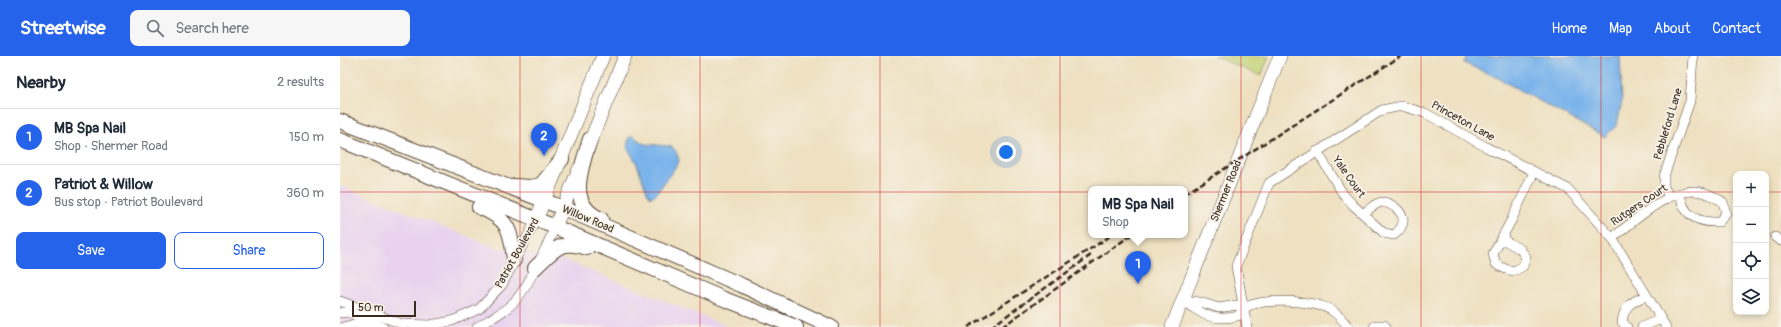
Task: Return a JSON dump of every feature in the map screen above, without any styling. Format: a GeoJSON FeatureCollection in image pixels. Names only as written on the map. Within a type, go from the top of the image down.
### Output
{"type":"FeatureCollection","features":[{"type":"Feature","properties":{"kind":"main road","name":"Patriot Boulevard"},"geometry":{"type":"LineString","coordinates":[[536,220],[603,56]]}},
{"type":"Feature","properties":{"kind":"main road","name":"Patriot Boulevard"},"geometry":{"type":"LineString","coordinates":[[554,227],[625,56]]}},
{"type":"Feature","properties":{"kind":"main road","name":"Shermer Road"},"geometry":{"type":"LineString","coordinates":[[1172,327],[1280,56]]}},
{"type":"Feature","properties":{"kind":"main road","name":"Willow Road"},"geometry":{"type":"LineString","coordinates":[[340,121],[563,208],[741,285],[831,327]]}},
{"type":"Feature","properties":{"kind":"main road"},"geometry":{"type":"LineString","coordinates":[[590,139],[579,183],[580,199],[585,206],[598,218],[692,257],[741,285]]}},
{"type":"Feature","properties":{"kind":"main road","name":"Willow Road"},"geometry":{"type":"LineString","coordinates":[[340,140],[554,227],[724,299],[796,327]]}},
{"type":"Feature","properties":{"kind":"main road"},"geometry":{"type":"LineString","coordinates":[[497,182],[520,187],[541,185],[562,159]]}},
{"type":"Feature","properties":{"kind":"main road"},"geometry":{"type":"LineString","coordinates":[[417,172],[436,190],[496,214],[505,223],[512,237],[514,260]]}},
{"type":"Feature","properties":{"kind":"main road"},"geometry":{"type":"LineString","coordinates":[[535,268],[557,247],[566,244],[578,245],[609,254],[702,293],[724,299]]}},
{"type":"Feature","properties":{"kind":"street","name":"Pebbleford Lane"},"geometry":{"type":"LineString","coordinates":[[1669,197],[1664,187],[1664,176],[1690,101],[1694,56]]}},
{"type":"Feature","properties":{"kind":"street","name":"Princeton Lane"},"geometry":{"type":"LineString","coordinates":[[1247,327],[1236,266],[1269,183],[1382,110],[1402,106],[1425,113],[1486,147],[1568,189],[1612,238],[1663,323]]}},
{"type":"Feature","properties":{"kind":"street","name":"Yale Court"},"geometry":{"type":"LineString","coordinates":[[1317,151],[1343,194],[1363,214]]}},
{"type":"Feature","properties":{"kind":"street"},"geometry":{"type":"LineString","coordinates":[[1502,239],[1534,172]]}},
{"type":"Feature","properties":{"kind":"street","name":"Rutgers Court"},"geometry":{"type":"LineString","coordinates":[[1612,238],[1669,197],[1680,193],[1696,191],[1710,195],[1723,202],[1726,213],[1719,222],[1708,222],[1694,218],[1685,210],[1681,202],[1680,193]]}},
{"type":"Feature","properties":{"kind":"street","name":"Patriot Boulevard"},"geometry":{"type":"LineString","coordinates":[[340,301],[402,324],[430,325],[452,321],[479,309],[502,285],[536,220]]}},
{"type":"Feature","properties":{"kind":"street","name":"Patriot Boulevard"},"geometry":{"type":"LineString","coordinates":[[477,327],[513,303],[535,268],[554,227]]}},
{"type":"Feature","properties":{"kind":"street"},"geometry":{"type":"LineString","coordinates":[[1627,327],[1622,322],[1624,311],[1633,301],[1647,295]]}},
{"type":"Feature","properties":{"kind":"street"},"geometry":{"type":"LineString","coordinates":[[1183,300],[1200,302],[1219,308],[1236,305],[1243,309],[1263,302],[1288,301],[1312,303],[1331,310],[1350,327]]}},
{"type":"Feature","properties":{"kind":"street"},"geometry":{"type":"LineString","coordinates":[[340,313],[348,312],[383,327]]}},
{"type":"Feature","properties":{"kind":"street"},"geometry":{"type":"LineString","coordinates":[[1642,327],[1663,323]]}},
{"type":"Feature","properties":{"kind":"street"},"geometry":{"type":"LineString","coordinates":[[343,327],[354,324],[376,327]]}},
{"type":"Feature","properties":{"kind":"street"},"geometry":{"type":"LineString","coordinates":[[1374,327],[1376,325],[1384,325],[1386,327]]}},
{"type":"Feature","properties":{"kind":"shaded area"},"geometry":{"type":"Polygon","coordinates":[[[340,186],[495,247],[559,258],[729,327],[340,327],[340,186]]]}},
{"type":"Feature","properties":{"kind":"green space"},"geometry":{"type":"Polygon","coordinates":[[[1214,56],[1269,56],[1261,76],[1214,56]]]}},
{"type":"Feature","properties":{"kind":"water"},"geometry":{"type":"Polygon","coordinates":[[[1467,56],[1620,56],[1622,100],[1617,125],[1605,137],[1496,77],[1464,63],[1467,56]]]}},
{"type":"Feature","properties":{"kind":"water"},"geometry":{"type":"Polygon","coordinates":[[[633,136],[644,144],[670,146],[678,157],[679,162],[656,194],[651,197],[648,194],[636,162],[627,147],[629,137],[633,136]]]}},
{"type":"Feature","properties":{"kind":"railway"},"geometry":{"type":"LineString","coordinates":[[1188,192],[1401,56]]}},
{"type":"Feature","properties":{"kind":"railway"},"geometry":{"type":"LineString","coordinates":[[968,327],[1107,238]]}},
{"type":"Feature","properties":{"kind":"railway"},"geometry":{"type":"LineString","coordinates":[[1002,327],[1127,238]]}},
{"type":"Feature","properties":{"kind":"railway"},"geometry":{"type":"LineString","coordinates":[[991,327],[1091,255]]}},
{"type":"Feature","properties":{"kind":"place","name":"Patriot & Willow"},"geometry":{"type":"Point","coordinates":[544,156]}},
{"type":"Feature","properties":{"kind":"place","name":"MB Spa Nail"},"geometry":{"type":"Point","coordinates":[1138,284]}}]}
